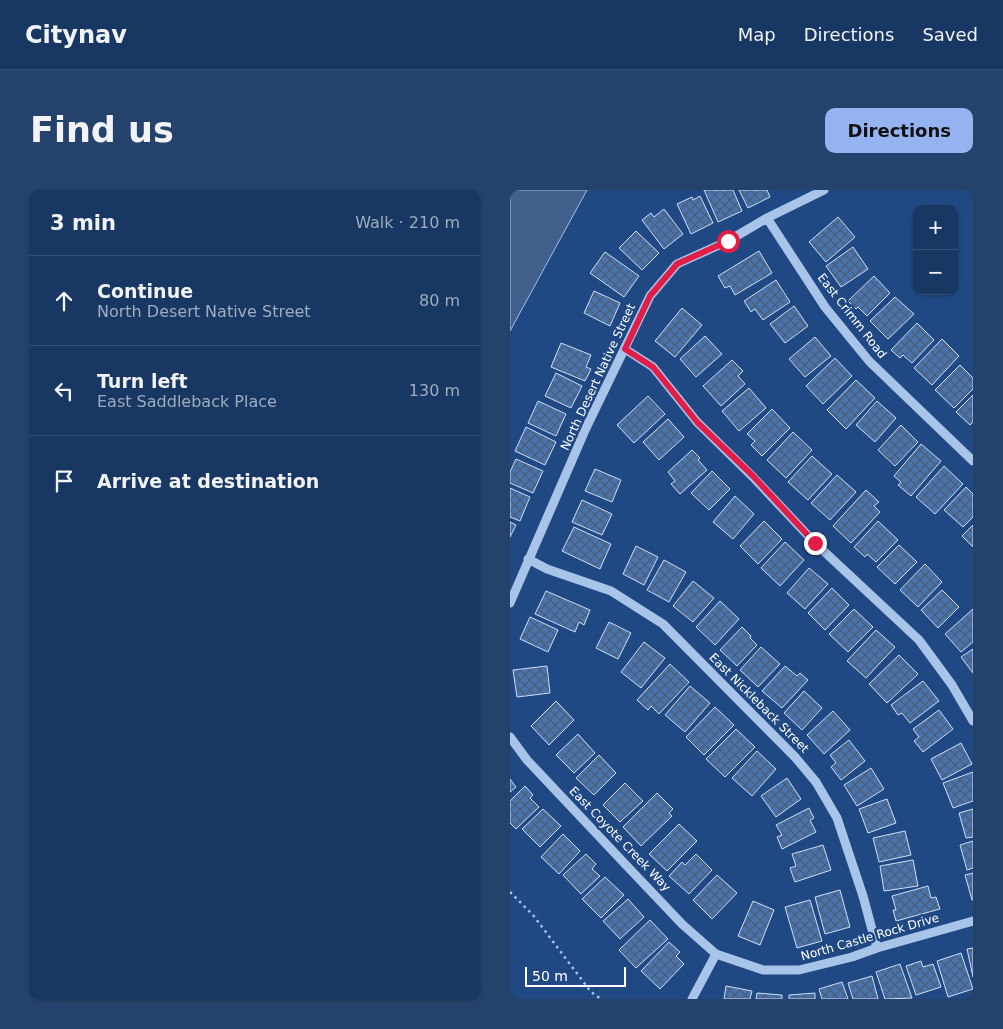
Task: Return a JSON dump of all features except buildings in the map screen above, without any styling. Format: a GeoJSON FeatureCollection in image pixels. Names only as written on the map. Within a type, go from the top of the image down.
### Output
{"type":"FeatureCollection","features":[{"type":"Feature","properties":{"kind":"street","name":"North Desert Native Street"},"geometry":{"type":"LineString","coordinates":[[510,602],[586,428],[650,296],[677,264],[728,241],[767,218],[824,190]]}},
{"type":"Feature","properties":{"kind":"street","name":"East Crimm Road"},"geometry":{"type":"LineString","coordinates":[[767,218],[825,307],[869,361],[973,461]]}},
{"type":"Feature","properties":{"kind":"street"},"geometry":{"type":"LineString","coordinates":[[625,349],[653,367],[697,422],[753,476],[815,543],[919,640],[952,685],[973,721]]}},
{"type":"Feature","properties":{"kind":"street","name":"East Nickleback Street"},"geometry":{"type":"LineString","coordinates":[[528,559],[547,569],[611,591],[663,624],[795,757],[816,782],[838,818],[864,896],[877,948]]}},
{"type":"Feature","properties":{"kind":"street","name":"East Coyote Creek Way"},"geometry":{"type":"LineString","coordinates":[[510,737],[527,760],[682,924],[716,954]]}},
{"type":"Feature","properties":{"kind":"street","name":"North Castle Rock Drive"},"geometry":{"type":"LineString","coordinates":[[716,954],[763,970],[798,970],[852,957],[973,920]]}},
{"type":"Feature","properties":{"kind":"street"},"geometry":{"type":"LineString","coordinates":[[692,999],[716,954]]}},
{"type":"Feature","properties":{"kind":"path"},"geometry":{"type":"LineString","coordinates":[[510,892],[533,915],[591,992],[601,999]]}},
{"type":"Feature","properties":{"kind":"water"},"geometry":{"type":"Polygon","coordinates":[[[510,190],[587,190],[510,331],[510,190]]]}},
{"type":"Feature","properties":{"kind":"route"},"geometry":{"type":"LineString","coordinates":[[728,241],[677,264],[650,296],[625,349],[653,367],[697,422],[753,476],[815,543]]}}]}
